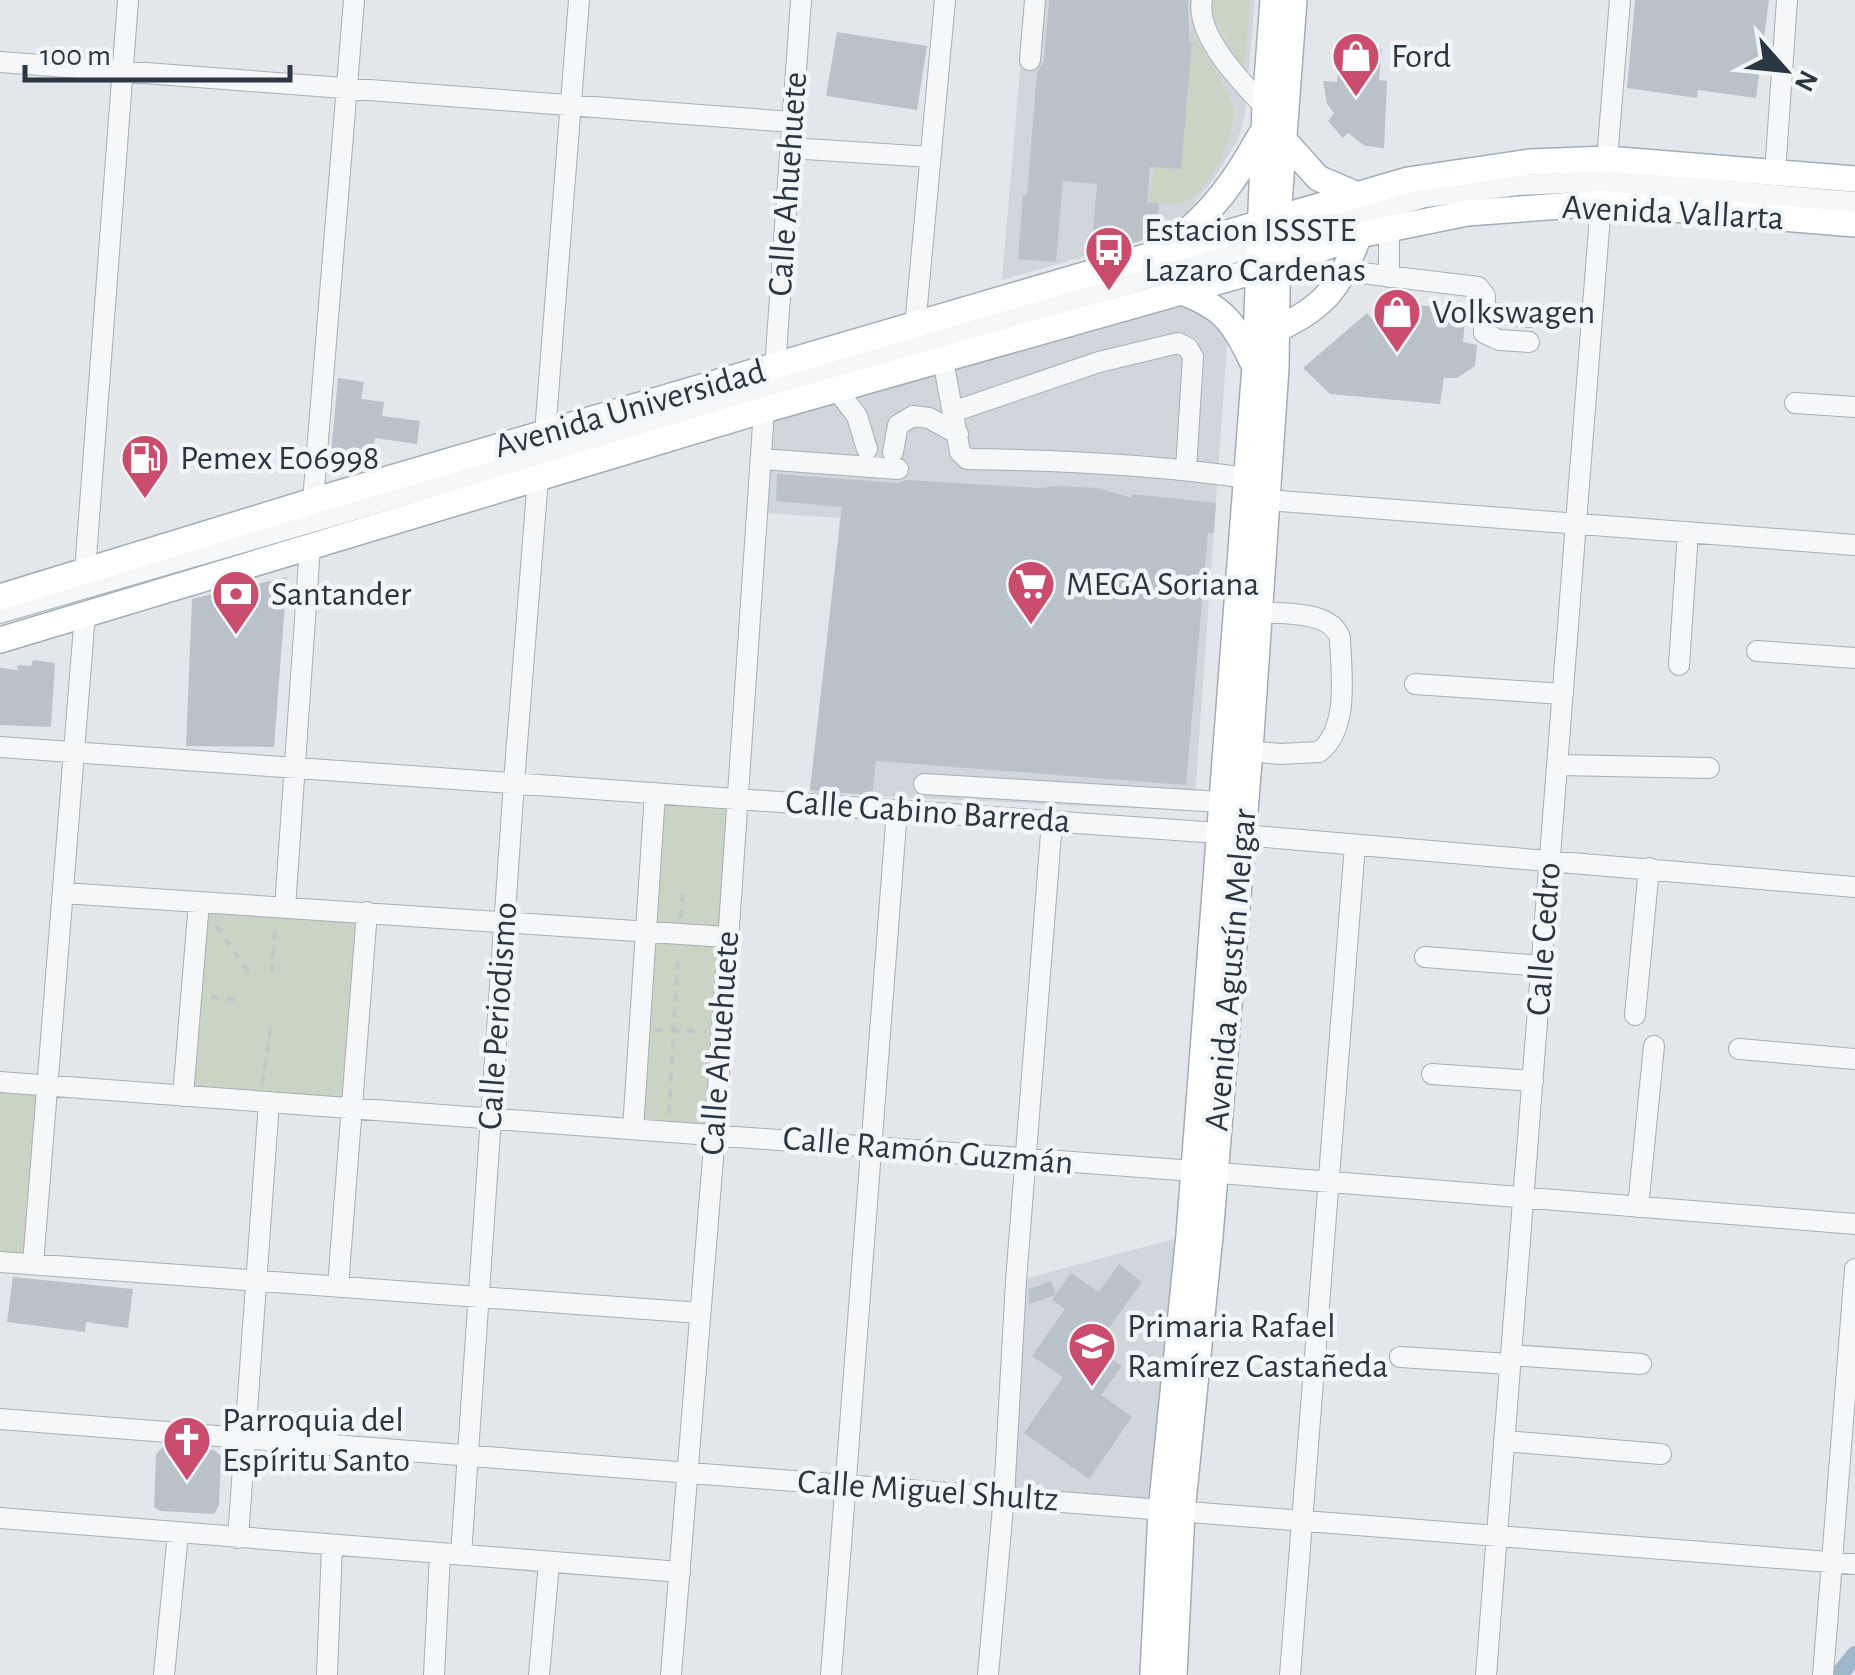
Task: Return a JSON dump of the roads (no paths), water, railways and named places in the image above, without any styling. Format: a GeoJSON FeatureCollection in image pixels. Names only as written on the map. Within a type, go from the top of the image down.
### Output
{"type":"FeatureCollection","features":[{"type":"Feature","properties":{"kind":"main road"},"geometry":{"type":"LineString","coordinates":[[1269,243],[1273,0]]}},
{"type":"Feature","properties":{"kind":"main road"},"geometry":{"type":"LineString","coordinates":[[1155,254],[1187,232],[1214,206],[1271,125],[1294,0]]}},
{"type":"Feature","properties":{"kind":"main road"},"geometry":{"type":"LineString","coordinates":[[1271,125],[1318,178],[1354,194]]}},
{"type":"Feature","properties":{"kind":"main road","name":"Avenida Vallarta"},"geometry":{"type":"LineString","coordinates":[[1269,243],[1354,194],[1440,173],[1530,162],[1607,159],[1855,179]]}},
{"type":"Feature","properties":{"kind":"main road","name":"Avenida Vallarta"},"geometry":{"type":"LineString","coordinates":[[1269,243],[1359,235],[1467,212],[1602,203],[1855,224]]}},
{"type":"Feature","properties":{"kind":"main road"},"geometry":{"type":"LineString","coordinates":[[1278,329],[1318,307],[1344,271],[1359,235]]}},
{"type":"Feature","properties":{"kind":"main road","name":"Avenida Universidad"},"geometry":{"type":"LineString","coordinates":[[0,597],[1155,254],[1269,243]]}},
{"type":"Feature","properties":{"kind":"main road","name":"Avenida Universidad"},"geometry":{"type":"LineString","coordinates":[[0,640],[764,410],[1180,291],[1269,243]]}},
{"type":"Feature","properties":{"kind":"main road","name":"Avenida Agustín Melgar"},"geometry":{"type":"LineString","coordinates":[[1153,1675],[1204,1172],[1238,750],[1258,612],[1278,329],[1269,243]]}},
{"type":"Feature","properties":{"kind":"main road","name":"Avenida Agustín Melgar"},"geometry":{"type":"LineString","coordinates":[[1230,834],[1221,802],[1238,750],[1246,478],[1269,243]]}},
{"type":"Feature","properties":{"kind":"main road"},"geometry":{"type":"LineString","coordinates":[[1180,291],[1226,314],[1254,366]]}},
{"type":"Feature","properties":{"kind":"main road","name":"Avenida Agustín Melgar"},"geometry":{"type":"LineString","coordinates":[[1171,1511],[1174,1675]]}},
{"type":"Feature","properties":{"kind":"street"},"geometry":{"type":"LineString","coordinates":[[84,571],[128,0]]}},
{"type":"Feature","properties":{"kind":"street"},"geometry":{"type":"LineString","coordinates":[[312,502],[354,0]]}},
{"type":"Feature","properties":{"kind":"street"},"geometry":{"type":"LineString","coordinates":[[545,434],[579,0]]}},
{"type":"Feature","properties":{"kind":"street","name":"Calle Ahuehuete"},"geometry":{"type":"LineString","coordinates":[[775,368],[801,0]]}},
{"type":"Feature","properties":{"kind":"street"},"geometry":{"type":"LineString","coordinates":[[915,326],[945,0]]}},
{"type":"Feature","properties":{"kind":"street"},"geometry":{"type":"LineString","coordinates":[[1030,60],[1035,0]]}},
{"type":"Feature","properties":{"kind":"street"},"geometry":{"type":"LineString","coordinates":[[1202,0],[1201,16],[1208,32],[1271,125]]}},
{"type":"Feature","properties":{"kind":"street"},"geometry":{"type":"LineString","coordinates":[[1607,159],[1620,0]]}},
{"type":"Feature","properties":{"kind":"street"},"geometry":{"type":"LineString","coordinates":[[1775,173],[1788,0]]}},
{"type":"Feature","properties":{"kind":"street"},"geometry":{"type":"LineString","coordinates":[[0,62],[792,122]]}},
{"type":"Feature","properties":{"kind":"street"},"geometry":{"type":"LineString","coordinates":[[790,148],[930,156]]}},
{"type":"Feature","properties":{"kind":"street"},"geometry":{"type":"LineString","coordinates":[[0,613],[1425,196],[1517,185],[1607,181],[1855,202]]}},
{"type":"Feature","properties":{"kind":"street","name":"Calle Cedro"},"geometry":{"type":"LineString","coordinates":[[1486,1675],[1602,203]]}},
{"type":"Feature","properties":{"kind":"street"},"geometry":{"type":"LineString","coordinates":[[1389,276],[1390,229]]}},
{"type":"Feature","properties":{"kind":"street"},"geometry":{"type":"LineString","coordinates":[[1344,271],[1478,287],[1484,292],[1484,333],[1499,340],[1529,342]]}},
{"type":"Feature","properties":{"kind":"street"},"geometry":{"type":"LineString","coordinates":[[1484,312],[1530,317]]}},
{"type":"Feature","properties":{"kind":"street"},"geometry":{"type":"LineString","coordinates":[[955,411],[1099,362],[1178,343],[1194,357],[1186,469]]}},
{"type":"Feature","properties":{"kind":"street"},"geometry":{"type":"LineString","coordinates":[[943,360],[960,452],[968,458],[1049,459],[1186,469],[1246,478]]}},
{"type":"Feature","properties":{"kind":"street"},"geometry":{"type":"LineString","coordinates":[[837,390],[856,416],[867,448]]}},
{"type":"Feature","properties":{"kind":"street"},"geometry":{"type":"LineString","coordinates":[[1794,403],[1855,407]]}},
{"type":"Feature","properties":{"kind":"street","name":"Calle Ahuehuete"},"geometry":{"type":"LineString","coordinates":[[670,1675],[715,1134],[764,410]]}},
{"type":"Feature","properties":{"kind":"street"},"geometry":{"type":"LineString","coordinates":[[761,460],[896,461],[898,426],[913,416],[929,418],[958,434]]}},
{"type":"Feature","properties":{"kind":"street","name":"Calle Periodismo"},"geometry":{"type":"LineString","coordinates":[[434,1675],[468,1455],[538,478]]}},
{"type":"Feature","properties":{"kind":"street"},"geometry":{"type":"LineString","coordinates":[[1266,500],[1855,545]]}},
{"type":"Feature","properties":{"kind":"street"},"geometry":{"type":"LineString","coordinates":[[1679,665],[1688,532]]}},
{"type":"Feature","properties":{"kind":"street"},"geometry":{"type":"LineString","coordinates":[[281,907],[310,547]]}},
{"type":"Feature","properties":{"kind":"street"},"geometry":{"type":"LineString","coordinates":[[1238,750],[1308,754],[1326,746],[1336,728],[1340,638],[1332,623],[1258,612]]}},
{"type":"Feature","properties":{"kind":"street"},"geometry":{"type":"LineString","coordinates":[[33,1264],[85,614]]}},
{"type":"Feature","properties":{"kind":"street"},"geometry":{"type":"LineString","coordinates":[[1757,651],[1855,658]]}},
{"type":"Feature","properties":{"kind":"street"},"geometry":{"type":"LineString","coordinates":[[1416,684],[1563,694]]}},
{"type":"Feature","properties":{"kind":"street","name":"Calle Gabino Barreda"},"geometry":{"type":"LineString","coordinates":[[0,748],[1230,834],[1855,887]]}},
{"type":"Feature","properties":{"kind":"street"},"geometry":{"type":"LineString","coordinates":[[1558,766],[1709,768]]}},
{"type":"Feature","properties":{"kind":"street"},"geometry":{"type":"LineString","coordinates":[[924,784],[1221,802]]}},
{"type":"Feature","properties":{"kind":"street"},"geometry":{"type":"LineString","coordinates":[[633,1128],[654,792]]}},
{"type":"Feature","properties":{"kind":"street"},"geometry":{"type":"LineString","coordinates":[[831,1675],[897,810]]}},
{"type":"Feature","properties":{"kind":"street"},"geometry":{"type":"LineString","coordinates":[[988,1675],[1052,821]]}},
{"type":"Feature","properties":{"kind":"street"},"geometry":{"type":"LineString","coordinates":[[1290,1675],[1356,846]]}},
{"type":"Feature","properties":{"kind":"street"},"geometry":{"type":"LineString","coordinates":[[1635,1015],[1649,868]]}},
{"type":"Feature","properties":{"kind":"street"},"geometry":{"type":"LineString","coordinates":[[63,892],[726,938]]}},
{"type":"Feature","properties":{"kind":"street"},"geometry":{"type":"LineString","coordinates":[[183,1096],[199,902]]}},
{"type":"Feature","properties":{"kind":"street"},"geometry":{"type":"LineString","coordinates":[[338,1286],[367,912]]}},
{"type":"Feature","properties":{"kind":"street"},"geometry":{"type":"LineString","coordinates":[[1424,957],[1542,966]]}},
{"type":"Feature","properties":{"kind":"street"},"geometry":{"type":"LineString","coordinates":[[1638,1207],[1654,1046]]}},
{"type":"Feature","properties":{"kind":"street"},"geometry":{"type":"LineString","coordinates":[[1739,1049],[1855,1059]]}},
{"type":"Feature","properties":{"kind":"street"},"geometry":{"type":"LineString","coordinates":[[1432,1074],[1532,1081]]}},
{"type":"Feature","properties":{"kind":"street","name":"Calle Ramón Guzmán"},"geometry":{"type":"LineString","coordinates":[[0,1082],[1855,1224]]}},
{"type":"Feature","properties":{"kind":"street"},"geometry":{"type":"LineString","coordinates":[[238,1538],[264,1102]]}},
{"type":"Feature","properties":{"kind":"street"},"geometry":{"type":"LineString","coordinates":[[0,1262],[700,1313]]}},
{"type":"Feature","properties":{"kind":"street"},"geometry":{"type":"LineString","coordinates":[[1823,1675],[1852,1358],[1855,1269]]}},
{"type":"Feature","properties":{"kind":"street"},"geometry":{"type":"LineString","coordinates":[[1400,1357],[1642,1364]]}},
{"type":"Feature","properties":{"kind":"street","name":"Calle Miguel Shultz"},"geometry":{"type":"LineString","coordinates":[[0,1419],[1855,1564]]}},
{"type":"Feature","properties":{"kind":"street"},"geometry":{"type":"LineString","coordinates":[[1504,1441],[1661,1454]]}},
{"type":"Feature","properties":{"kind":"street"},"geometry":{"type":"LineString","coordinates":[[0,1518],[680,1572]]}},
{"type":"Feature","properties":{"kind":"street"},"geometry":{"type":"LineString","coordinates":[[164,1675],[178,1533]]}},
{"type":"Feature","properties":{"kind":"street"},"geometry":{"type":"LineString","coordinates":[[327,1675],[332,1546]]}},
{"type":"Feature","properties":{"kind":"street"},"geometry":{"type":"LineString","coordinates":[[539,1675],[549,1563]]}},
{"type":"Feature","properties":{"kind":"waterway"},"geometry":{"type":"LineString","coordinates":[[1839,1675],[1855,1655]]}},
{"type":"Feature","properties":{"kind":"place","name":"Ford"},"geometry":{"type":"Point","coordinates":[1356,98]}},
{"type":"Feature","properties":{"kind":"place","name":"Estacion ISSSTE Lazaro Cardenas"},"geometry":{"type":"Point","coordinates":[1109,292]}},
{"type":"Feature","properties":{"kind":"place","name":"Volkswagen"},"geometry":{"type":"Point","coordinates":[1397,354]}},
{"type":"Feature","properties":{"kind":"place","name":"Pemex E06998"},"geometry":{"type":"Point","coordinates":[145,500]}},
{"type":"Feature","properties":{"kind":"place","name":"MEGA Soriana"},"geometry":{"type":"Point","coordinates":[1031,626]}},
{"type":"Feature","properties":{"kind":"place","name":"Santander"},"geometry":{"type":"Point","coordinates":[236,636]}},
{"type":"Feature","properties":{"kind":"place","name":"Primaria Rafael Ramírez Castañeda"},"geometry":{"type":"Point","coordinates":[1092,1388]}},
{"type":"Feature","properties":{"kind":"place","name":"Parroquia del Espíritu Santo"},"geometry":{"type":"Point","coordinates":[187,1482]}}]}
